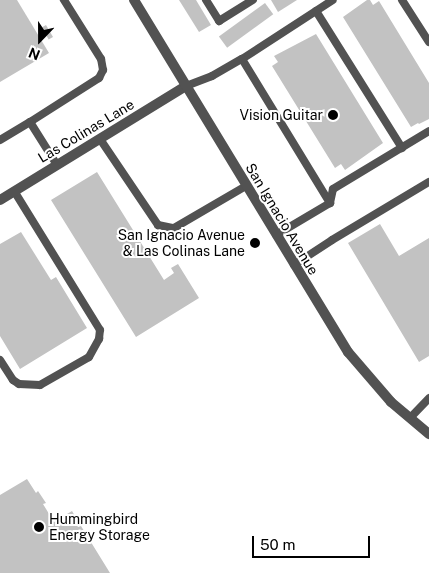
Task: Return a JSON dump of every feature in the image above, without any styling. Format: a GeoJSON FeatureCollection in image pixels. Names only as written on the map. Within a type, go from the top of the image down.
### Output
{"type":"FeatureCollection","features":[{"type":"Feature","properties":{"kind":"street","name":"San Ignacio Avenue"},"geometry":{"type":"LineString","coordinates":[[134,0],[348,352],[391,402],[429,434]]}},
{"type":"Feature","properties":{"kind":"street","name":"Las Colinas Lane"},"geometry":{"type":"LineString","coordinates":[[0,200],[186,86]]}},
{"type":"Feature","properties":{"kind":"lane"},"geometry":{"type":"LineString","coordinates":[[0,140],[99,78],[103,70],[101,59],[64,0]]}},
{"type":"Feature","properties":{"kind":"lane"},"geometry":{"type":"LineString","coordinates":[[206,0],[219,21],[253,0]]}},
{"type":"Feature","properties":{"kind":"lane"},"geometry":{"type":"LineString","coordinates":[[186,86],[212,76],[242,59],[333,0]]}},
{"type":"Feature","properties":{"kind":"lane"},"geometry":{"type":"LineString","coordinates":[[402,0],[429,42]]}},
{"type":"Feature","properties":{"kind":"lane"},"geometry":{"type":"LineString","coordinates":[[316,11],[402,148]]}},
{"type":"Feature","properties":{"kind":"lane"},"geometry":{"type":"LineString","coordinates":[[242,59],[330,203]]}},
{"type":"Feature","properties":{"kind":"lane"},"geometry":{"type":"LineString","coordinates":[[30,122],[57,165]]}},
{"type":"Feature","properties":{"kind":"lane"},"geometry":{"type":"LineString","coordinates":[[276,235],[330,203],[333,189],[429,131]]}},
{"type":"Feature","properties":{"kind":"lane"},"geometry":{"type":"LineString","coordinates":[[100,139],[148,212],[158,225],[163,227],[174,228],[246,186]]}},
{"type":"Feature","properties":{"kind":"lane"},"geometry":{"type":"LineString","coordinates":[[294,266],[332,240],[429,182]]}},
{"type":"Feature","properties":{"kind":"lane"},"geometry":{"type":"LineString","coordinates":[[0,360],[19,384],[40,385],[89,357],[100,339],[100,330],[14,191]]}},
{"type":"Feature","properties":{"kind":"lane"},"geometry":{"type":"LineString","coordinates":[[410,418],[429,398]]}},
{"type":"Feature","properties":{"kind":"building"},"geometry":{"type":"Polygon","coordinates":[[[0,0],[17,0],[49,53],[0,82],[0,0]]]}},
{"type":"Feature","properties":{"kind":"building"},"geometry":{"type":"Polygon","coordinates":[[[179,0],[196,0],[211,25],[199,32],[179,0]]]}},
{"type":"Feature","properties":{"kind":"building"},"geometry":{"type":"Polygon","coordinates":[[[271,0],[297,0],[278,12],[271,0]]]}},
{"type":"Feature","properties":{"kind":"building"},"geometry":{"type":"Polygon","coordinates":[[[367,0],[370,0],[373,5],[379,1],[429,83],[429,119],[419,124],[411,127],[343,17],[367,0]]]}},
{"type":"Feature","properties":{"kind":"building"},"geometry":{"type":"Polygon","coordinates":[[[265,3],[273,14],[227,48],[219,37],[265,3]]]}},
{"type":"Feature","properties":{"kind":"building"},"geometry":{"type":"Polygon","coordinates":[[[46,25],[53,37],[49,40],[42,27],[46,25]]]}},
{"type":"Feature","properties":{"kind":"building"},"geometry":{"type":"Polygon","coordinates":[[[316,34],[383,143],[345,170],[341,164],[335,168],[272,66],[278,62],[274,56],[316,34]]]}},
{"type":"Feature","properties":{"kind":"building"},"geometry":{"type":"Polygon","coordinates":[[[97,172],[164,280],[174,273],[171,268],[178,264],[199,298],[136,337],[51,200],[97,172]]]}},
{"type":"Feature","properties":{"kind":"building"},"geometry":{"type":"Polygon","coordinates":[[[380,224],[399,256],[429,238],[429,356],[419,362],[348,243],[380,224]]]}},
{"type":"Feature","properties":{"kind":"building"},"geometry":{"type":"Polygon","coordinates":[[[21,232],[51,280],[56,277],[87,328],[20,369],[0,336],[0,244],[21,232]]]}},
{"type":"Feature","properties":{"kind":"building","name":"Hummingbird Energy Storage"},"geometry":{"type":"Polygon","coordinates":[[[27,479],[36,493],[38,491],[46,503],[43,504],[54,522],[72,511],[75,516],[72,518],[78,527],[81,526],[110,573],[0,573],[0,495],[27,479]]]}},
{"type":"Feature","properties":{"kind":"place","name":"Vision Guitar"},"geometry":{"type":"Point","coordinates":[333,115]}},
{"type":"Feature","properties":{"kind":"place","name":"San Ignacio Avenue & Las Colinas Lane"},"geometry":{"type":"Point","coordinates":[255,243]}},
{"type":"Feature","properties":{"kind":"place","name":"Hummingbird Energy Storage"},"geometry":{"type":"Point","coordinates":[39,527]}}]}
